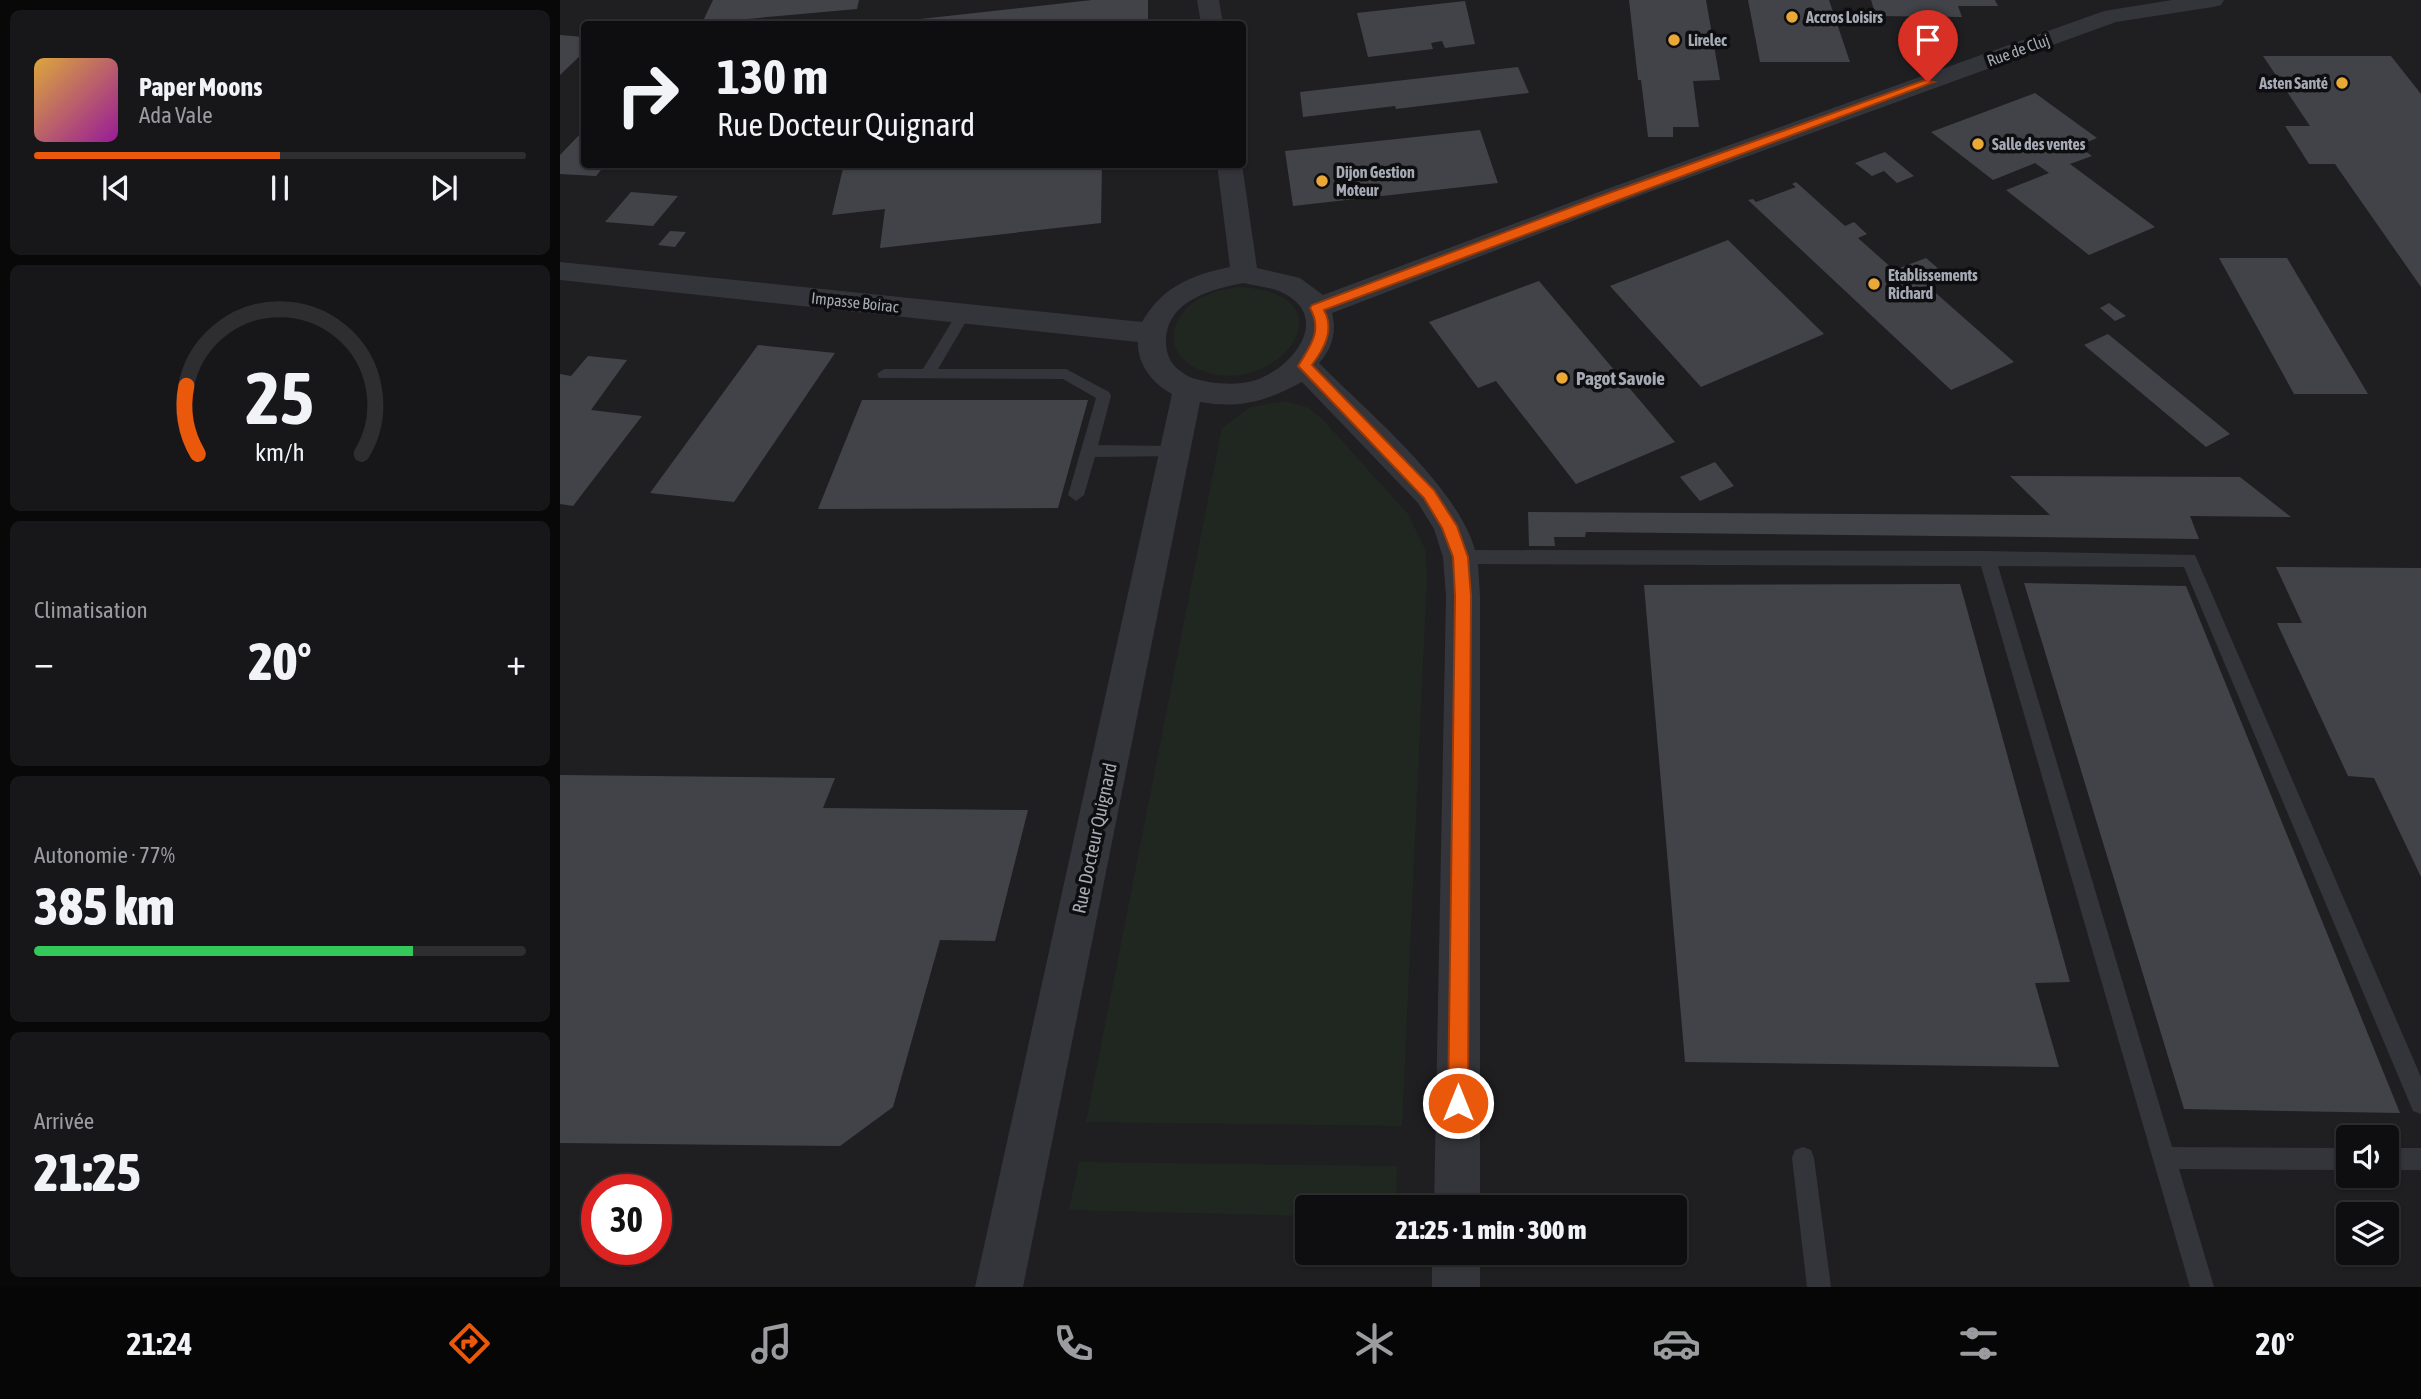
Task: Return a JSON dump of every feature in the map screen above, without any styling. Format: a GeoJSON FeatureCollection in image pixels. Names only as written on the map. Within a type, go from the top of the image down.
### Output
{"type":"FeatureCollection","features":[{"type":"Feature","properties":{"kind":"street"},"geometry":{"type":"LineString","coordinates":[[1208,0],[1212,21]]}},
{"type":"Feature","properties":{"kind":"street","name":"Rue de Cluj"},"geometry":{"type":"LineString","coordinates":[[1317,308],[1613,196],[2112,16],[2213,0]]}},
{"type":"Feature","properties":{"kind":"street"},"geometry":{"type":"LineString","coordinates":[[1231,168],[1244,275]]}},
{"type":"Feature","properties":{"kind":"street","name":"Impasse Boirac"},"geometry":{"type":"LineString","coordinates":[[560,271],[1150,333]]}},
{"type":"Feature","properties":{"kind":"street"},"geometry":{"type":"LineString","coordinates":[[1244,275],[1271,277],[1294,285],[1312,299],[1317,308],[1321,317],[1322,333],[1316,350],[1304,366],[1286,380],[1262,390],[1237,395],[1212,395],[1188,389],[1169,379],[1156,366],[1150,349],[1150,333],[1159,314],[1184,292],[1219,278],[1244,275]]}},
{"type":"Feature","properties":{"kind":"street"},"geometry":{"type":"LineString","coordinates":[[1304,366],[1429,494],[1449,526],[1460,557],[1463,609],[1457,1195]]}},
{"type":"Feature","properties":{"kind":"street","name":"Rue Docteur Quignard"},"geometry":{"type":"LineString","coordinates":[[999,1287],[1188,389]]}},
{"type":"Feature","properties":{"kind":"street"},"geometry":{"type":"LineString","coordinates":[[1456,1265],[1456,1287]]}},
{"type":"Feature","properties":{"kind":"lane"},"geometry":{"type":"LineString","coordinates":[[927,374],[964,313]]}},
{"type":"Feature","properties":{"kind":"lane"},"geometry":{"type":"LineString","coordinates":[[884,374],[1066,374],[1104,396],[1076,495]]}},
{"type":"Feature","properties":{"kind":"lane"},"geometry":{"type":"LineString","coordinates":[[1090,451],[1173,452]]}},
{"type":"Feature","properties":{"kind":"lane"},"geometry":{"type":"LineString","coordinates":[[1460,557],[2189,560],[2421,1102]]}},
{"type":"Feature","properties":{"kind":"lane"},"geometry":{"type":"LineString","coordinates":[[1987,558],[2202,1287]]}},
{"type":"Feature","properties":{"kind":"lane"},"geometry":{"type":"LineString","coordinates":[[1803,1158],[1819,1287]]}},
{"type":"Feature","properties":{"kind":"lane"},"geometry":{"type":"LineString","coordinates":[[2164,1158],[2336,1159]]}},
{"type":"Feature","properties":{"kind":"lane"},"geometry":{"type":"LineString","coordinates":[[2399,1159],[2421,1159]]}},
{"type":"Feature","properties":{"kind":"shaded area"},"geometry":{"type":"Polygon","coordinates":[[[560,0],[2421,0],[2421,1287],[560,1287],[560,0]]]}},
{"type":"Feature","properties":{"kind":"shaded area"},"geometry":{"type":"Polygon","coordinates":[[[1239,287],[1275,294],[1294,308],[1299,326],[1291,345],[1275,361],[1251,373],[1223,376],[1194,367],[1183,359],[1177,350],[1174,330],[1178,321],[1184,311],[1203,297],[1239,287]]]}},
{"type":"Feature","properties":{"kind":"shaded area"},"geometry":{"type":"Polygon","coordinates":[[[1285,401],[1309,408],[1323,420],[1408,514],[1425,549],[1427,575],[1402,1126],[1086,1122],[1222,428],[1251,407],[1285,401]]]}},
{"type":"Feature","properties":{"kind":"shaded area"},"geometry":{"type":"Polygon","coordinates":[[[1079,1162],[1397,1166],[1396,1195],[1295,1195],[1295,1216],[1069,1210],[1079,1162]]]}},
{"type":"Feature","properties":{"kind":"building"},"geometry":{"type":"Polygon","coordinates":[[[713,0],[859,0],[857,9],[703,21],[713,0]]]}},
{"type":"Feature","properties":{"kind":"building"},"geometry":{"type":"Polygon","coordinates":[[[1092,0],[1148,0],[1148,19],[902,21],[1092,0]]]}},
{"type":"Feature","properties":{"kind":"building","name":"Lirelec"},"geometry":{"type":"Polygon","coordinates":[[[1629,0],[1706,0],[1720,80],[1693,81],[1699,127],[1673,127],[1673,137],[1648,137],[1629,0]]]}},
{"type":"Feature","properties":{"kind":"building"},"geometry":{"type":"Polygon","coordinates":[[[1748,0],[1829,0],[1850,62],[1760,62],[1748,0]]]}},
{"type":"Feature","properties":{"kind":"building"},"geometry":{"type":"Polygon","coordinates":[[[1871,0],[1995,0],[1998,6],[1958,6],[1962,17],[1876,16],[1871,0]]]}},
{"type":"Feature","properties":{"kind":"building"},"geometry":{"type":"Polygon","coordinates":[[[1465,1],[1475,44],[1445,48],[1442,41],[1431,43],[1433,49],[1368,57],[1357,13],[1465,1]]]}},
{"type":"Feature","properties":{"kind":"building"},"geometry":{"type":"Polygon","coordinates":[[[560,35],[581,37],[581,55],[560,75],[560,35]]]}},
{"type":"Feature","properties":{"kind":"building"},"geometry":{"type":"Polygon","coordinates":[[[2263,56],[2391,56],[2421,94],[2421,287],[2335,164],[2309,164],[2285,126],[2310,126],[2263,56]]]}},
{"type":"Feature","properties":{"kind":"building"},"geometry":{"type":"Polygon","coordinates":[[[1518,67],[1529,93],[1303,117],[1300,92],[1518,67]]]}},
{"type":"Feature","properties":{"kind":"building"},"geometry":{"type":"Polygon","coordinates":[[[2035,93],[2097,138],[2078,146],[2092,156],[2070,164],[2155,227],[2089,255],[2006,190],[2049,173],[2035,163],[1993,180],[1931,132],[2035,93]]]}},
{"type":"Feature","properties":{"kind":"building"},"geometry":{"type":"Polygon","coordinates":[[[1480,130],[1498,183],[1293,206],[1285,151],[1480,130]]]}},
{"type":"Feature","properties":{"kind":"building"},"geometry":{"type":"Polygon","coordinates":[[[581,133],[581,168],[603,168],[596,176],[560,174],[560,155],[581,133]]]}},
{"type":"Feature","properties":{"kind":"building"},"geometry":{"type":"Polygon","coordinates":[[[1885,152],[1914,176],[1897,183],[1884,171],[1872,176],[1855,163],[1885,152]]]}},
{"type":"Feature","properties":{"kind":"building"},"geometry":{"type":"Polygon","coordinates":[[[843,168],[1102,168],[1101,223],[880,248],[885,209],[832,215],[843,168]]]}},
{"type":"Feature","properties":{"kind":"building","name":"Etablissements Richard"},"geometry":{"type":"Polygon","coordinates":[[[1796,182],[1845,226],[1854,222],[1867,234],[1858,238],[1894,270],[1926,258],[1941,271],[1921,280],[2014,362],[1951,390],[1748,200],[1753,199],[1756,202],[1796,187],[1792,184],[1796,182]]]}},
{"type":"Feature","properties":{"kind":"building"},"geometry":{"type":"Polygon","coordinates":[[[631,192],[678,196],[653,226],[605,222],[631,192]]]}},
{"type":"Feature","properties":{"kind":"building"},"geometry":{"type":"Polygon","coordinates":[[[670,231],[686,232],[675,247],[658,245],[670,231]]]}},
{"type":"Feature","properties":{"kind":"building"},"geometry":{"type":"Polygon","coordinates":[[[1728,240],[1824,334],[1701,387],[1610,286],[1728,240]]]}},
{"type":"Feature","properties":{"kind":"building"},"geometry":{"type":"Polygon","coordinates":[[[2219,258],[2287,258],[2368,394],[2294,394],[2219,258]]]}},
{"type":"Feature","properties":{"kind":"building"},"geometry":{"type":"Polygon","coordinates":[[[1539,281],[1675,442],[1576,484],[1496,381],[1478,388],[1429,322],[1539,281]]]}},
{"type":"Feature","properties":{"kind":"building"},"geometry":{"type":"Polygon","coordinates":[[[2109,303],[2126,316],[2115,321],[2100,308],[2109,303]]]}},
{"type":"Feature","properties":{"kind":"building"},"geometry":{"type":"Polygon","coordinates":[[[2108,334],[2230,434],[2206,447],[2084,345],[2108,334]]]}},
{"type":"Feature","properties":{"kind":"building"},"geometry":{"type":"Polygon","coordinates":[[[758,345],[835,353],[734,502],[650,493],[758,345]]]}},
{"type":"Feature","properties":{"kind":"building"},"geometry":{"type":"Polygon","coordinates":[[[588,356],[627,360],[591,410],[642,416],[573,506],[560,504],[560,374],[571,376],[588,356]]]}},
{"type":"Feature","properties":{"kind":"building"},"geometry":{"type":"Polygon","coordinates":[[[862,400],[1088,400],[1058,508],[818,509],[862,400]]]}},
{"type":"Feature","properties":{"kind":"building"},"geometry":{"type":"Polygon","coordinates":[[[1715,462],[1734,486],[1700,501],[1680,477],[1715,462]]]}},
{"type":"Feature","properties":{"kind":"building"},"geometry":{"type":"Polygon","coordinates":[[[2010,476],[2240,477],[2291,517],[2190,516],[2199,539],[1586,532],[1585,537],[1554,537],[1555,546],[1529,546],[1528,512],[2050,515],[2010,476]]]}},
{"type":"Feature","properties":{"kind":"building"},"geometry":{"type":"Polygon","coordinates":[[[2276,567],[2421,568],[2421,877],[2374,778],[2348,776],[2277,623],[2302,623],[2276,567]]]}},
{"type":"Feature","properties":{"kind":"building"},"geometry":{"type":"Polygon","coordinates":[[[2024,583],[2186,586],[2400,1113],[2184,1109],[2024,583]]]}},
{"type":"Feature","properties":{"kind":"building"},"geometry":{"type":"Polygon","coordinates":[[[1960,584],[2070,982],[2035,983],[2059,1067],[1685,1062],[1644,585],[1960,584]]]}},
{"type":"Feature","properties":{"kind":"building"},"geometry":{"type":"Polygon","coordinates":[[[560,775],[835,778],[823,808],[1028,810],[995,941],[940,940],[893,1107],[840,1146],[560,1143],[560,775]]]}},
{"type":"Feature","properties":{"kind":"place","name":"Accros Loisirs"},"geometry":{"type":"Point","coordinates":[1792,17]}},
{"type":"Feature","properties":{"kind":"place","name":"Lirelec"},"geometry":{"type":"Point","coordinates":[1674,40]}},
{"type":"Feature","properties":{"kind":"place","name":"Asten Santé"},"geometry":{"type":"Point","coordinates":[2342,83]}},
{"type":"Feature","properties":{"kind":"place","name":"Salle des ventes"},"geometry":{"type":"Point","coordinates":[1978,144]}},
{"type":"Feature","properties":{"kind":"place","name":"Dijon Gestion Moteur"},"geometry":{"type":"Point","coordinates":[1322,181]}},
{"type":"Feature","properties":{"kind":"place","name":"Etablissements Richard"},"geometry":{"type":"Point","coordinates":[1874,284]}},
{"type":"Feature","properties":{"kind":"place","name":"Pagot Savoie"},"geometry":{"type":"Point","coordinates":[1562,378]}},
{"type":"Feature","properties":{"kind":"route"},"geometry":{"type":"LineString","coordinates":[[1458,1103],[1463,596],[1460,557],[1449,526],[1429,494],[1304,366],[1316,350],[1322,333],[1321,317],[1317,308],[1613,196],[1928,82]]}}]}
